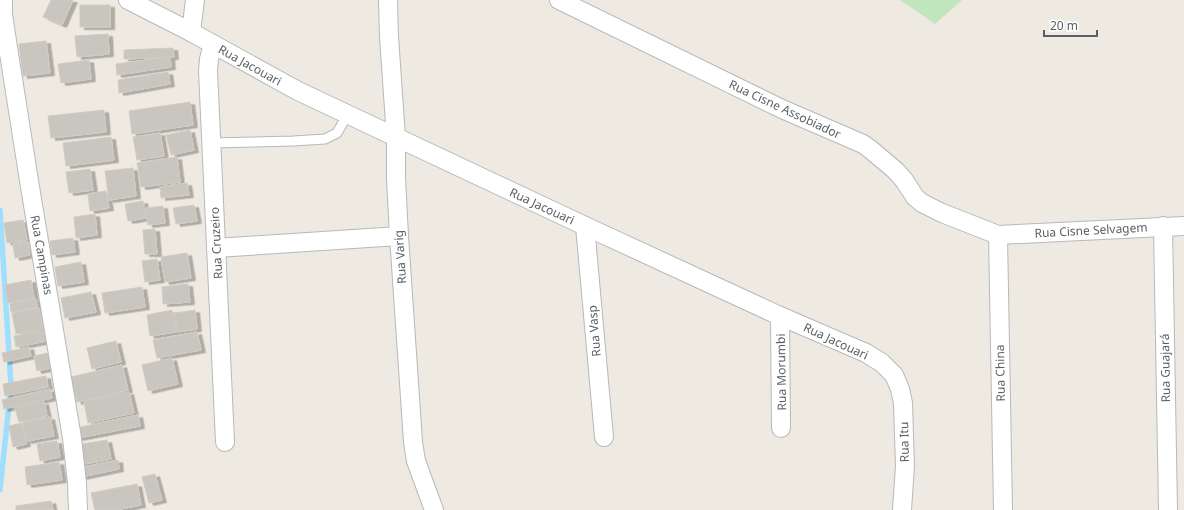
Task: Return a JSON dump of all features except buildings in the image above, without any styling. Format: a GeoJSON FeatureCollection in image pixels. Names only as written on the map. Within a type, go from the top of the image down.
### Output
{"type":"FeatureCollection","features":[{"type":"Feature","properties":{"kind":"street","name":"Rua Campinas"},"geometry":{"type":"LineString","coordinates":[[3,0],[5,28],[30,187],[72,438],[77,482],[78,510]]}},
{"type":"Feature","properties":{"kind":"street","name":"Rua Jacouari"},"geometry":{"type":"LineString","coordinates":[[128,0],[214,44],[298,91],[584,226],[780,316],[866,353],[882,363],[894,375]]}},
{"type":"Feature","properties":{"kind":"street"},"geometry":{"type":"LineString","coordinates":[[191,32],[195,0]]}},
{"type":"Feature","properties":{"kind":"street","name":"Rua Varig"},"geometry":{"type":"LineString","coordinates":[[388,0],[396,137],[398,236],[414,448],[416,461],[432,501],[434,510]]}},
{"type":"Feature","properties":{"kind":"street","name":"Rua Cisne Assobiador"},"geometry":{"type":"LineString","coordinates":[[559,0],[782,109],[863,144],[896,171],[912,193],[922,203],[942,213],[998,235]]}},
{"type":"Feature","properties":{"kind":"street","name":"Rua Cruzeiro"},"geometry":{"type":"LineString","coordinates":[[214,44],[209,59],[208,71],[225,442]]}},
{"type":"Feature","properties":{"kind":"street","name":"Rua Vasp"},"geometry":{"type":"LineString","coordinates":[[584,226],[604,437]]}},
{"type":"Feature","properties":{"kind":"street","name":"Rua Guajará"},"geometry":{"type":"LineString","coordinates":[[1163,226],[1168,510]]}},
{"type":"Feature","properties":{"kind":"street","name":"Rua Cisne Selvagem"},"geometry":{"type":"LineString","coordinates":[[998,235],[1184,226]]}},
{"type":"Feature","properties":{"kind":"street","name":"Rua China"},"geometry":{"type":"LineString","coordinates":[[998,235],[1003,510]]}},
{"type":"Feature","properties":{"kind":"street"},"geometry":{"type":"LineString","coordinates":[[216,248],[398,236]]}},
{"type":"Feature","properties":{"kind":"street","name":"Rua Morumbi"},"geometry":{"type":"LineString","coordinates":[[780,316],[781,428]]}},
{"type":"Feature","properties":{"kind":"street","name":"Rua Itu"},"geometry":{"type":"LineString","coordinates":[[894,375],[900,389],[904,417],[905,466],[902,510]]}},
{"type":"Feature","properties":{"kind":"lane"},"geometry":{"type":"LineString","coordinates":[[211,143],[293,141],[325,138],[337,133],[348,114]]}},
{"type":"Feature","properties":{"kind":"green space"},"geometry":{"type":"Polygon","coordinates":[[[900,0],[962,0],[935,24],[900,0]]]}},
{"type":"Feature","properties":{"kind":"waterway"},"geometry":{"type":"LineString","coordinates":[[0,210],[11,386],[0,490]]}}]}
